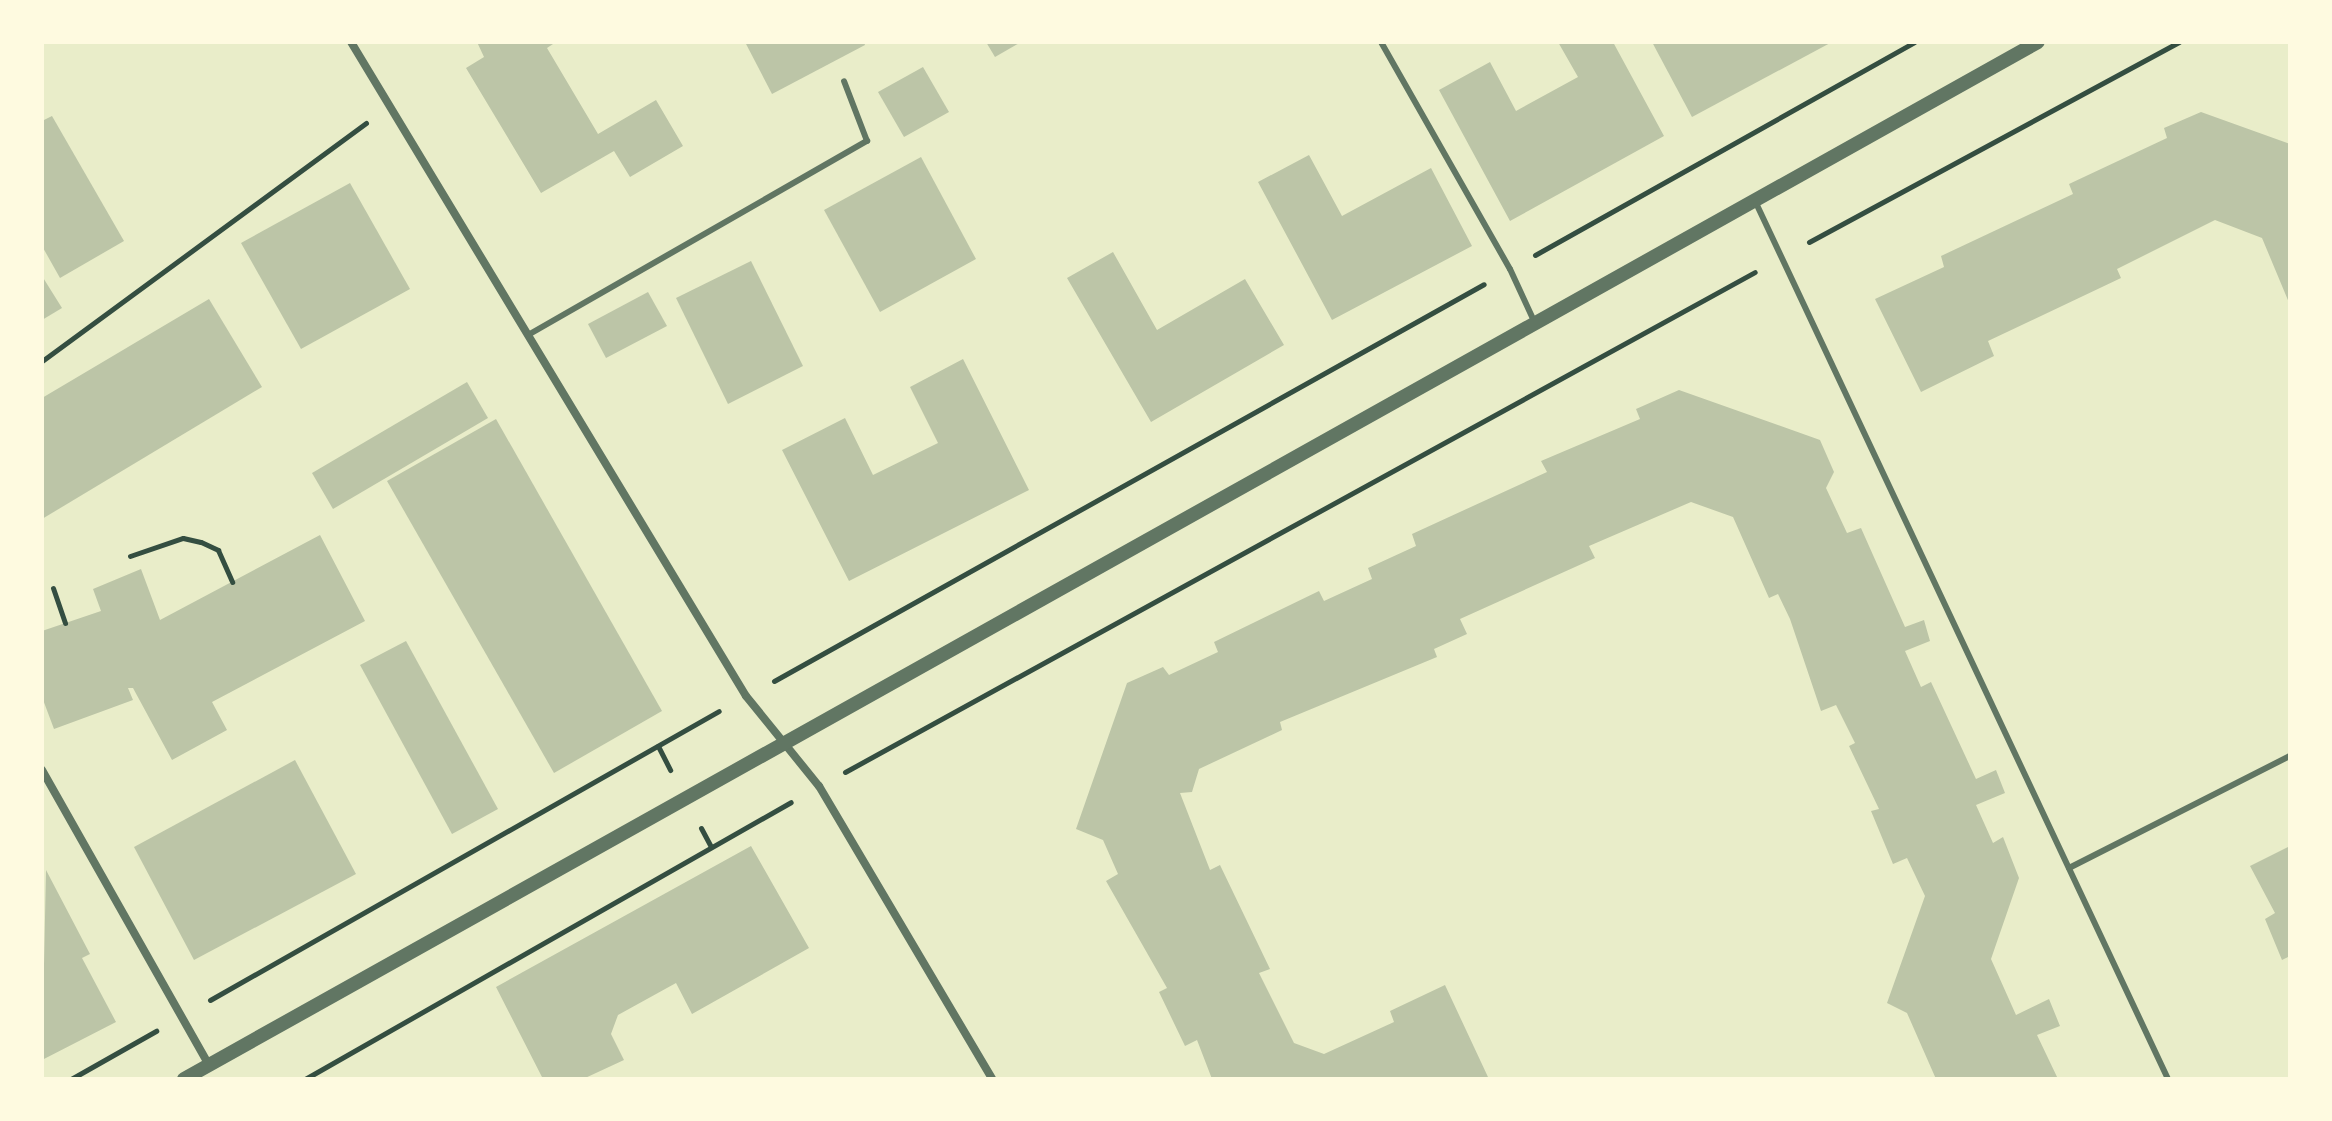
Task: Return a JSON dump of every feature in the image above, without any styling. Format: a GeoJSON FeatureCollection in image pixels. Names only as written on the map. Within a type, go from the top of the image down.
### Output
{"type":"FeatureCollection","features":[{"type":"Feature","properties":{"kind":"street"},"geometry":{"type":"LineString","coordinates":[[351,42],[746,696],[819,786],[992,1079]]}},
{"type":"Feature","properties":{"kind":"street"},"geometry":{"type":"LineString","coordinates":[[184,1079],[786,746],[2038,42]]}},
{"type":"Feature","properties":{"kind":"street"},"geometry":{"type":"LineString","coordinates":[[42,770],[209,1065]]}},
{"type":"Feature","properties":{"kind":"lane"},"geometry":{"type":"LineString","coordinates":[[1381,42],[1510,269],[1535,323]]}},
{"type":"Feature","properties":{"kind":"lane"},"geometry":{"type":"LineString","coordinates":[[528,335],[867,141],[844,81]]}},
{"type":"Feature","properties":{"kind":"lane"},"geometry":{"type":"LineString","coordinates":[[1755,200],[2168,1079]]}},
{"type":"Feature","properties":{"kind":"lane"},"geometry":{"type":"LineString","coordinates":[[2069,868],[2290,756]]}},
{"type":"Feature","properties":{"kind":"path"},"geometry":{"type":"LineString","coordinates":[[71,1079],[746,696],[1914,42]]}},
{"type":"Feature","properties":{"kind":"path"},"geometry":{"type":"LineString","coordinates":[[305,1079],[819,786],[2179,42]]}},
{"type":"Feature","properties":{"kind":"path"},"geometry":{"type":"LineString","coordinates":[[42,361],[349,134],[391,109]]}},
{"type":"Feature","properties":{"kind":"path"},"geometry":{"type":"LineString","coordinates":[[130,556],[183,538],[201,542],[218,550],[232,582]]}},
{"type":"Feature","properties":{"kind":"path"},"geometry":{"type":"LineString","coordinates":[[53,588],[65,623]]}},
{"type":"Feature","properties":{"kind":"building"},"geometry":{"type":"Polygon","coordinates":[[[477,42],[556,42],[547,48],[598,134],[656,100],[683,146],[630,177],[614,151],[541,193],[466,68],[484,57],[477,42]]]}},
{"type":"Feature","properties":{"kind":"building"},"geometry":{"type":"Polygon","coordinates":[[[745,42],[864,42],[865,45],[772,94],[745,42]]]}},
{"type":"Feature","properties":{"kind":"building"},"geometry":{"type":"Polygon","coordinates":[[[986,42],[1021,42],[995,57],[986,42]]]}},
{"type":"Feature","properties":{"kind":"building"},"geometry":{"type":"Polygon","coordinates":[[[1558,42],[1613,42],[1664,136],[1510,221],[1439,90],[1490,62],[1516,111],[1578,77],[1558,42]]]}},
{"type":"Feature","properties":{"kind":"building"},"geometry":{"type":"Polygon","coordinates":[[[1652,42],[1832,42],[1692,117],[1652,42]]]}},
{"type":"Feature","properties":{"kind":"building"},"geometry":{"type":"Polygon","coordinates":[[[923,67],[949,112],[904,137],[878,92],[923,67]]]}},
{"type":"Feature","properties":{"kind":"building"},"geometry":{"type":"Polygon","coordinates":[[[2201,112],[2290,144],[2290,305],[2262,238],[2215,220],[2117,269],[2121,278],[1988,341],[1994,356],[1921,392],[1875,299],[1944,267],[1941,256],[2073,194],[2069,184],[2167,138],[2164,128],[2201,112]]]}},
{"type":"Feature","properties":{"kind":"building"},"geometry":{"type":"Polygon","coordinates":[[[52,116],[124,241],[60,278],[42,246],[42,121],[52,116]]]}},
{"type":"Feature","properties":{"kind":"building"},"geometry":{"type":"Polygon","coordinates":[[[1309,155],[1342,216],[1431,168],[1472,246],[1332,320],[1258,182],[1309,155]]]}},
{"type":"Feature","properties":{"kind":"building"},"geometry":{"type":"Polygon","coordinates":[[[921,157],[976,259],[880,312],[824,210],[921,157]]]}},
{"type":"Feature","properties":{"kind":"building"},"geometry":{"type":"Polygon","coordinates":[[[350,183],[410,289],[301,349],[241,243],[350,183]]]}},
{"type":"Feature","properties":{"kind":"building"},"geometry":{"type":"Polygon","coordinates":[[[1113,252],[1157,330],[1245,279],[1284,345],[1151,422],[1067,278],[1113,252]]]}},
{"type":"Feature","properties":{"kind":"building"},"geometry":{"type":"Polygon","coordinates":[[[751,261],[803,366],[728,404],[676,298],[751,261]]]}},
{"type":"Feature","properties":{"kind":"building"},"geometry":{"type":"Polygon","coordinates":[[[42,276],[62,308],[42,320],[42,276]]]}},
{"type":"Feature","properties":{"kind":"building"},"geometry":{"type":"Polygon","coordinates":[[[648,292],[667,326],[606,358],[588,324],[648,292]]]}},
{"type":"Feature","properties":{"kind":"building"},"geometry":{"type":"Polygon","coordinates":[[[209,299],[262,387],[42,519],[42,398],[209,299]]]}},
{"type":"Feature","properties":{"kind":"building"},"geometry":{"type":"Polygon","coordinates":[[[963,359],[1029,490],[849,581],[782,450],[845,418],[873,475],[938,443],[910,387],[963,359]]]}},
{"type":"Feature","properties":{"kind":"building"},"geometry":{"type":"Polygon","coordinates":[[[467,382],[488,418],[333,509],[312,473],[467,382]]]}},
{"type":"Feature","properties":{"kind":"building"},"geometry":{"type":"Polygon","coordinates":[[[1679,390],[1820,440],[1834,472],[1826,488],[1847,533],[1861,528],[1905,627],[1924,620],[1930,641],[1905,651],[1921,687],[1931,682],[1976,779],[1996,770],[2005,793],[1976,805],[1993,843],[2003,837],[2019,878],[1991,959],[2016,1015],[2049,999],[2060,1026],[2037,1035],[2058,1079],[1936,1079],[1907,1013],[1887,1003],[1925,896],[1907,858],[1893,864],[1871,811],[1879,809],[1849,746],[1855,743],[1836,705],[1821,711],[1790,619],[1778,594],[1769,598],[1733,517],[1691,502],[1589,546],[1595,558],[1460,619],[1467,634],[1434,649],[1437,657],[1280,722],[1282,730],[1199,769],[1192,792],[1180,793],[1210,870],[1220,865],[1270,969],[1259,973],[1294,1043],[1324,1054],[1394,1022],[1390,1011],[1445,985],[1488,1077],[1212,1079],[1197,1040],[1185,1046],[1159,992],[1167,988],[1106,881],[1118,874],[1103,840],[1076,829],[1127,683],[1163,667],[1169,675],[1218,652],[1214,642],[1319,591],[1324,601],[1372,579],[1368,568],[1416,546],[1412,534],[1547,472],[1541,461],[1640,419],[1636,409],[1679,390]]]}},
{"type":"Feature","properties":{"kind":"building"},"geometry":{"type":"Polygon","coordinates":[[[496,419],[662,711],[554,773],[387,481],[496,419]]]}},
{"type":"Feature","properties":{"kind":"building"},"geometry":{"type":"Polygon","coordinates":[[[320,535],[365,621],[212,702],[227,730],[172,760],[133,688],[128,688],[133,700],[54,729],[42,697],[42,631],[101,611],[93,589],[141,569],[160,620],[320,535]]]}},
{"type":"Feature","properties":{"kind":"building"},"geometry":{"type":"Polygon","coordinates":[[[406,641],[498,809],[452,834],[360,665],[406,641]]]}},
{"type":"Feature","properties":{"kind":"building"},"geometry":{"type":"Polygon","coordinates":[[[295,760],[356,874],[194,960],[134,847],[295,760]]]}},
{"type":"Feature","properties":{"kind":"building"},"geometry":{"type":"Polygon","coordinates":[[[751,846],[809,948],[692,1014],[676,983],[618,1015],[611,1034],[624,1060],[583,1079],[543,1079],[496,987],[751,846]]]}},
{"type":"Feature","properties":{"kind":"building"},"geometry":{"type":"Polygon","coordinates":[[[2290,846],[2290,956],[2282,960],[2265,919],[2275,913],[2250,866],[2290,846]]]}},
{"type":"Feature","properties":{"kind":"building"},"geometry":{"type":"Polygon","coordinates":[[[46,870],[90,954],[82,958],[116,1022],[42,1060],[46,870]]]}}]}
